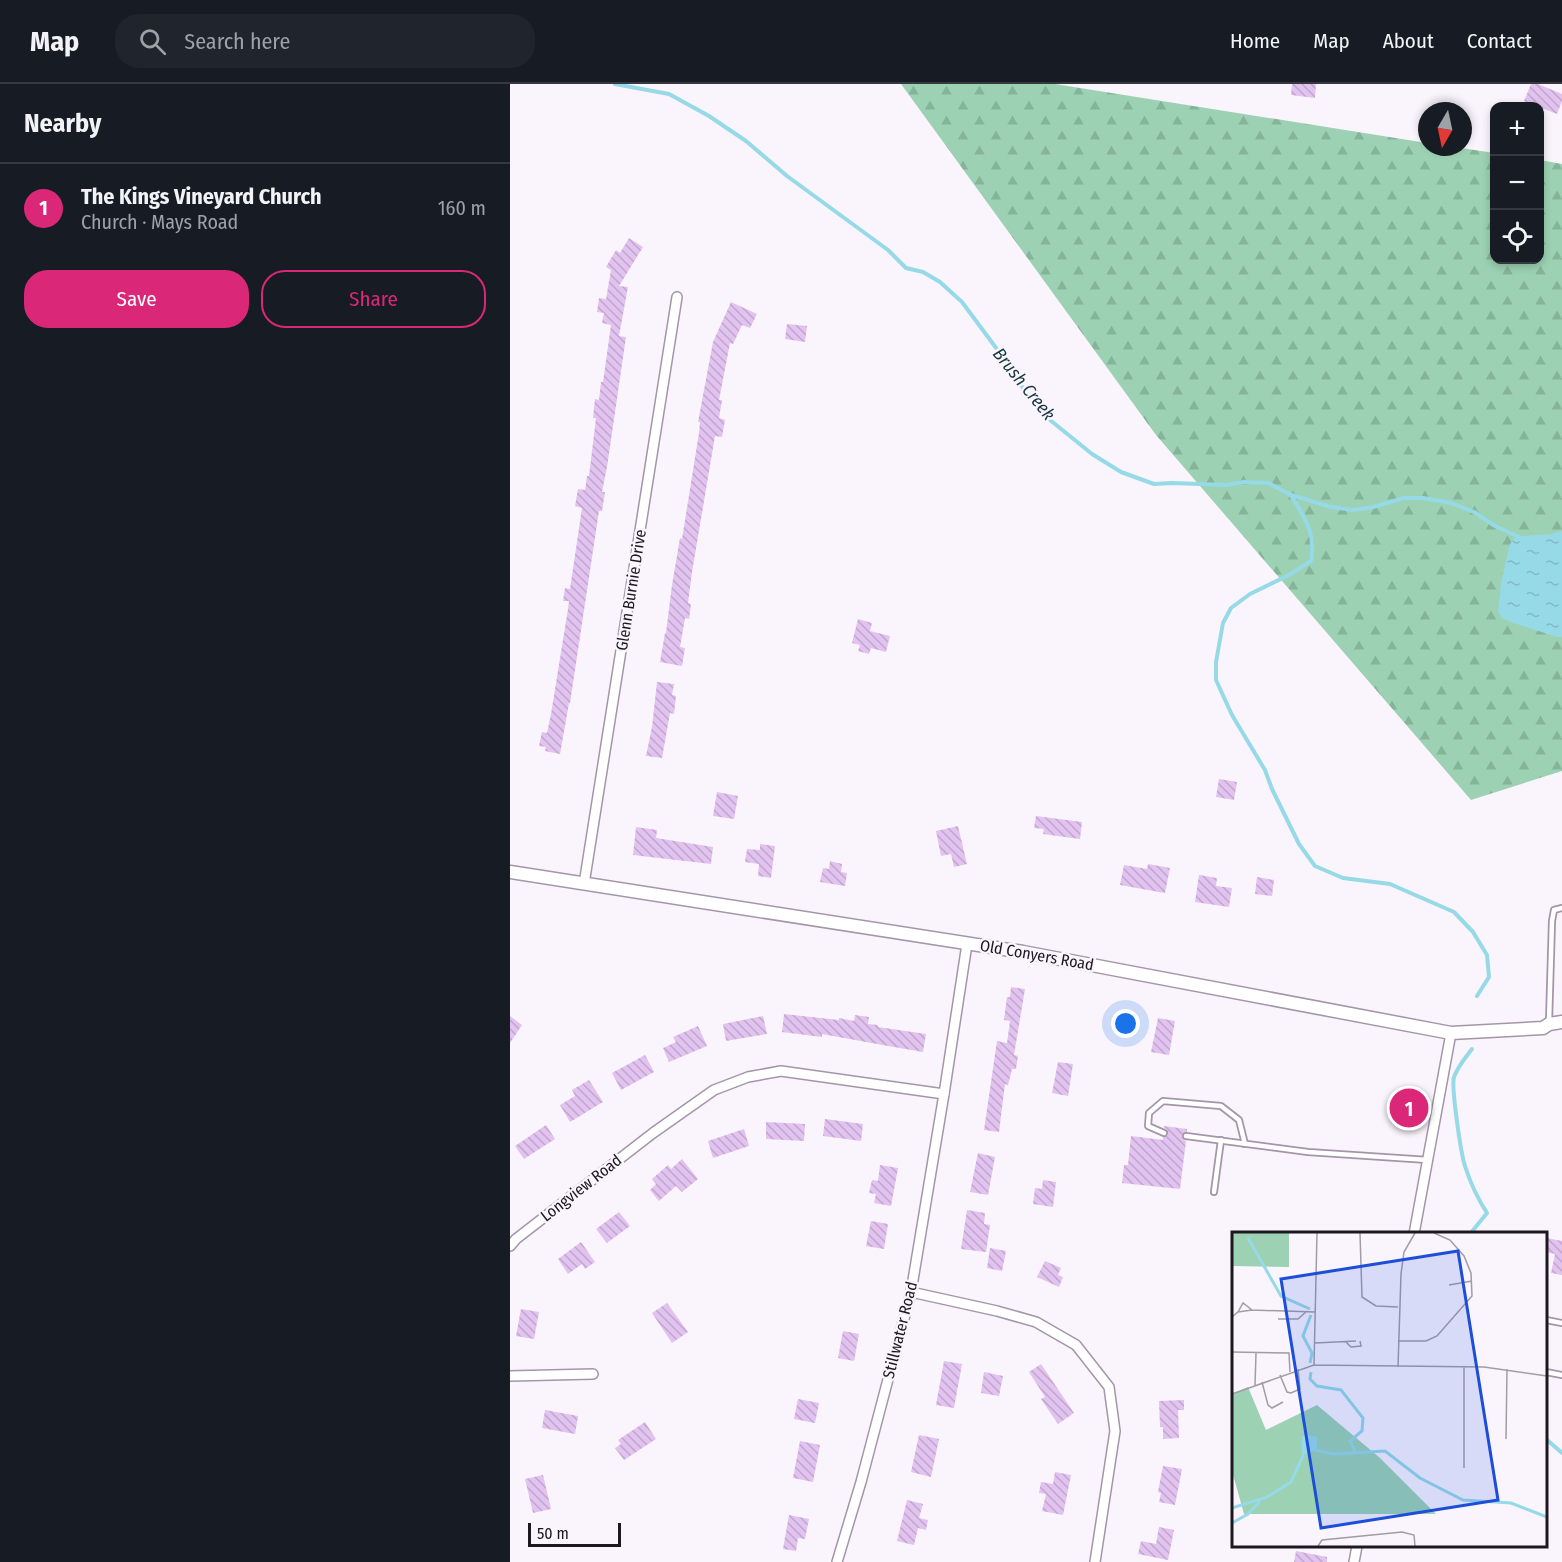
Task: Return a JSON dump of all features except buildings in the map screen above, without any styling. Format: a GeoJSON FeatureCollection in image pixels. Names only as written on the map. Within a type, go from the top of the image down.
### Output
{"type":"FeatureCollection","features":[{"type":"Feature","properties":{"kind":"street","name":"Glenn Burnie Drive"},"geometry":{"type":"LineString","coordinates":[[584,884],[677,297]]}},
{"type":"Feature","properties":{"kind":"street","name":"Old Conyers Road"},"geometry":{"type":"LineString","coordinates":[[510,872],[1023,952],[1451,1033],[1543,1028],[1556,1023]]}},
{"type":"Feature","properties":{"kind":"street","name":"Stillwater Road"},"geometry":{"type":"LineString","coordinates":[[837,1562],[861,1482],[911,1292],[968,944]]}},
{"type":"Feature","properties":{"kind":"street"},"geometry":{"type":"LineString","coordinates":[[1414,1232],[1451,1033]]}},
{"type":"Feature","properties":{"kind":"street","name":"Longview Road"},"geometry":{"type":"LineString","coordinates":[[510,1246],[653,1133],[714,1090],[748,1077],[781,1071],[945,1094]]}},
{"type":"Feature","properties":{"kind":"street"},"geometry":{"type":"LineString","coordinates":[[911,1292],[1036,1322],[1076,1345],[1109,1387],[1115,1431],[1095,1562]]}},
{"type":"Feature","properties":{"kind":"street"},"geometry":{"type":"LineString","coordinates":[[510,1376],[593,1374]]}},
{"type":"Feature","properties":{"kind":"street"},"geometry":{"type":"LineString","coordinates":[[1354,1562],[1357,1547]]}},
{"type":"Feature","properties":{"kind":"lane"},"geometry":{"type":"LineString","coordinates":[[1556,1023],[1552,921],[1554,910],[1562,908]]}},
{"type":"Feature","properties":{"kind":"lane"},"geometry":{"type":"LineString","coordinates":[[1164,1133],[1148,1126],[1149,1113],[1163,1101],[1221,1106],[1239,1120],[1245,1144]]}},
{"type":"Feature","properties":{"kind":"lane"},"geometry":{"type":"LineString","coordinates":[[1186,1136],[1308,1152],[1428,1160]]}},
{"type":"Feature","properties":{"kind":"lane"},"geometry":{"type":"LineString","coordinates":[[1214,1192],[1221,1140]]}},
{"type":"Feature","properties":{"kind":"lane"},"geometry":{"type":"LineString","coordinates":[[1547,1320],[1562,1323]]}},
{"type":"Feature","properties":{"kind":"lane"},"geometry":{"type":"LineString","coordinates":[[1547,1372],[1562,1375]]}},
{"type":"Feature","properties":{"kind":"green space"},"geometry":{"type":"Polygon","coordinates":[[[901,84],[1055,84],[1418,142],[1418,156],[1472,156],[1472,150],[1490,152],[1490,264],[1544,264],[1544,161],[1562,164],[1562,771],[1471,800],[1156,435],[901,84]]]}},
{"type":"Feature","properties":{"kind":"water"},"geometry":{"type":"Polygon","coordinates":[[[1562,531],[1562,637],[1557,637],[1511,622],[1502,618],[1498,612],[1501,583],[1510,544],[1515,538],[1562,531]]]}},
{"type":"Feature","properties":{"kind":"waterway","name":"Brush Creek"},"geometry":{"type":"LineString","coordinates":[[615,84],[669,94],[709,116],[746,141],[787,176],[888,250],[906,268],[923,272],[940,282],[962,302],[1008,364],[1026,393],[1050,420],[1092,454],[1121,472],[1154,484],[1268,483],[1291,495],[1331,507],[1354,510],[1404,498],[1423,498],[1451,503],[1474,512],[1495,526],[1521,538]]}},
{"type":"Feature","properties":{"kind":"waterway"},"geometry":{"type":"LineString","coordinates":[[1291,495],[1311,534],[1311,561],[1289,575],[1250,594],[1231,608],[1223,623],[1216,662],[1216,680],[1232,715],[1265,770],[1299,844],[1315,866],[1343,878],[1390,884],[1454,912],[1473,932],[1487,955],[1489,977],[1477,996]]}},
{"type":"Feature","properties":{"kind":"waterway"},"geometry":{"type":"LineString","coordinates":[[1472,1049],[1458,1069],[1453,1083],[1465,1166],[1487,1213],[1472,1232]]}},
{"type":"Feature","properties":{"kind":"waterway"},"geometry":{"type":"LineString","coordinates":[[1547,1440],[1562,1453]]}},
{"type":"Feature","properties":{"kind":"place","name":"The Kings Vineyard Church"},"geometry":{"type":"Point","coordinates":[1409,1108]}}]}
